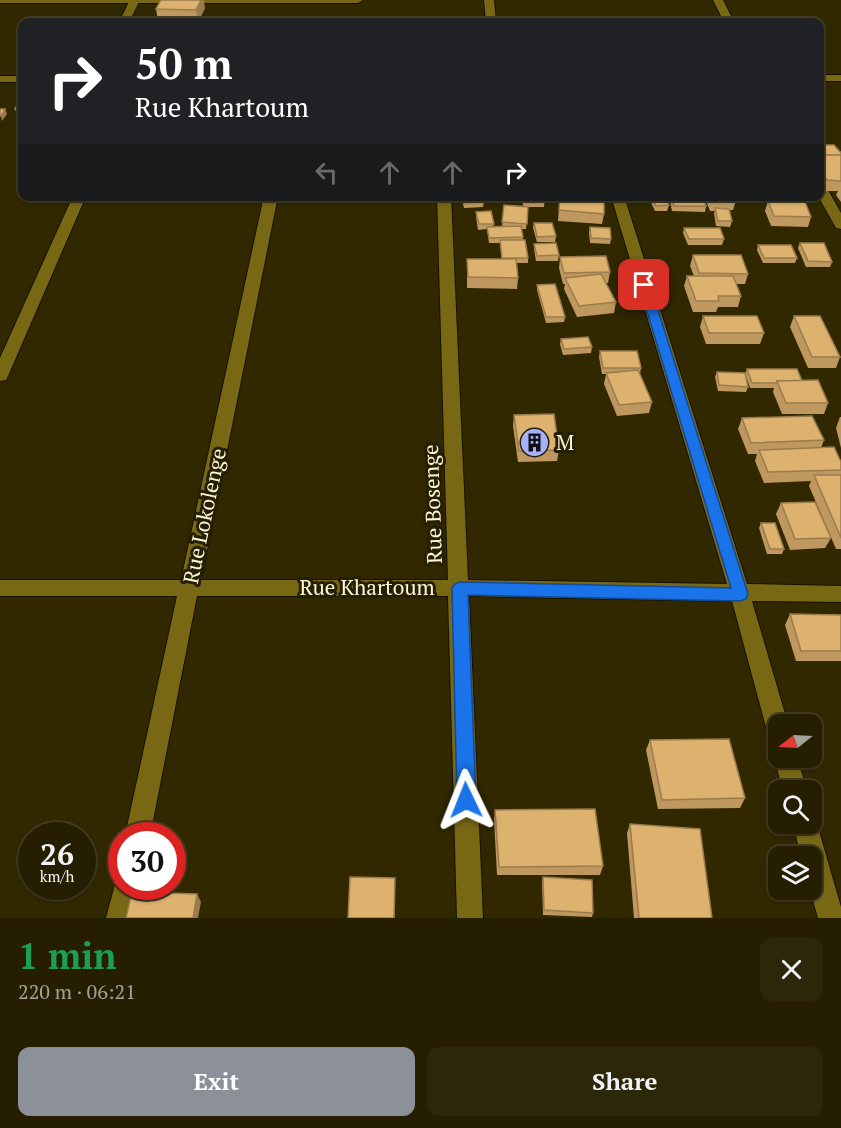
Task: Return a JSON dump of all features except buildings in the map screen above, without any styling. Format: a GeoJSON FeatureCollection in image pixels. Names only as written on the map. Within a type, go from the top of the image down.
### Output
{"type":"FeatureCollection","features":[{"type":"Feature","properties":{"kind":"street"},"geometry":{"type":"LineString","coordinates":[[0,0],[358,0]]}},
{"type":"Feature","properties":{"kind":"street"},"geometry":{"type":"LineString","coordinates":[[0,9],[7,0]]}},
{"type":"Feature","properties":{"kind":"street"},"geometry":{"type":"LineString","coordinates":[[125,18],[135,0]]}},
{"type":"Feature","properties":{"kind":"street"},"geometry":{"type":"LineString","coordinates":[[489,0],[491,18]]}},
{"type":"Feature","properties":{"kind":"street"},"geometry":{"type":"LineString","coordinates":[[718,0],[727,18]]}},
{"type":"Feature","properties":{"kind":"street"},"geometry":{"type":"LineString","coordinates":[[824,78],[841,78]]}},
{"type":"Feature","properties":{"kind":"street"},"geometry":{"type":"LineString","coordinates":[[0,79],[18,79]]}},
{"type":"Feature","properties":{"kind":"street"},"geometry":{"type":"LineString","coordinates":[[824,195],[841,225]]}},
{"type":"Feature","properties":{"kind":"street"},"geometry":{"type":"LineString","coordinates":[[0,376],[78,201]]}},
{"type":"Feature","properties":{"kind":"street","name":"Rue Lokolenge"},"geometry":{"type":"LineString","coordinates":[[140,822],[270,201]]}},
{"type":"Feature","properties":{"kind":"street","name":"Rue Bosenge"},"geometry":{"type":"LineString","coordinates":[[444,201],[460,588],[470,918]]}},
{"type":"Feature","properties":{"kind":"street"},"geometry":{"type":"LineString","coordinates":[[619,201],[740,594],[773,714]]}},
{"type":"Feature","properties":{"kind":"street","name":"Rue Khartoum"},"geometry":{"type":"LineString","coordinates":[[0,588],[460,588],[841,594]]}},
{"type":"Feature","properties":{"kind":"street"},"geometry":{"type":"LineString","coordinates":[[808,834],[831,918]]}},
{"type":"Feature","properties":{"kind":"street"},"geometry":{"type":"LineString","coordinates":[[119,918],[123,900]]}},
{"type":"Feature","properties":{"kind":"place","name":"M"},"geometry":{"type":"Point","coordinates":[535,443]}},
{"type":"Feature","properties":{"kind":"route"},"geometry":{"type":"LineString","coordinates":[[466,800],[460,588],[740,594],[644,285]]}}]}
